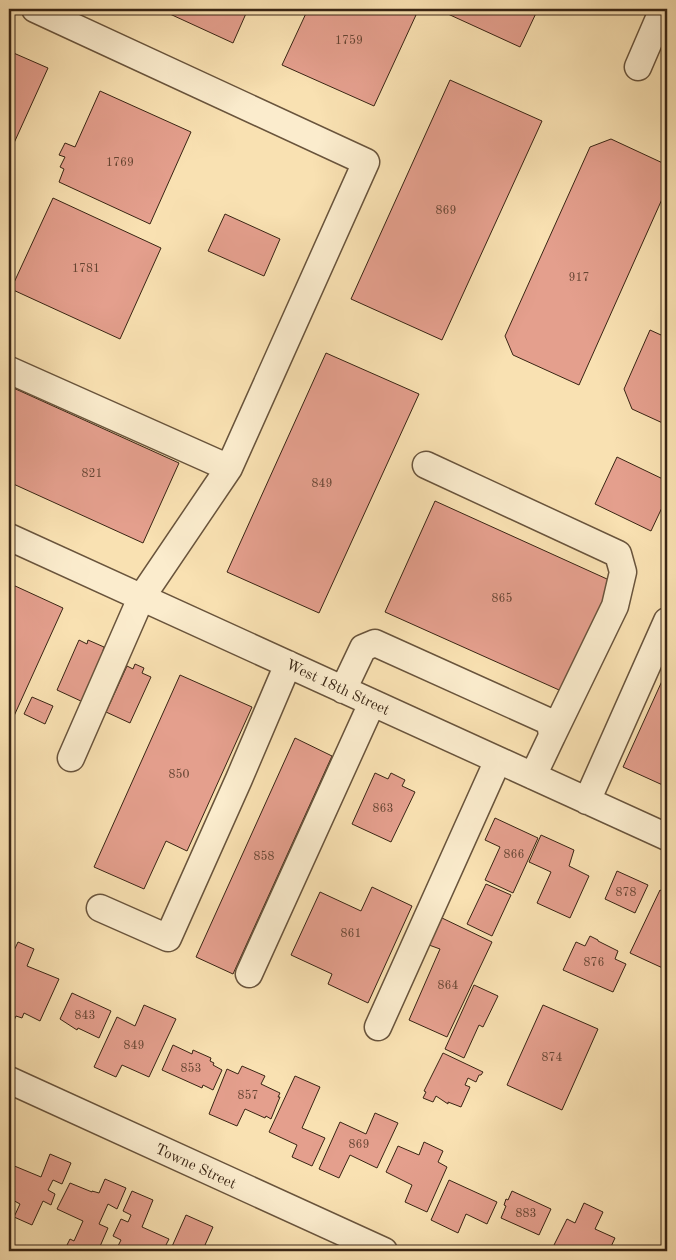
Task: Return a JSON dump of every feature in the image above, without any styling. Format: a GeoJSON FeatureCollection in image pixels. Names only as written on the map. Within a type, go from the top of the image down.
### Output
{"type":"FeatureCollection","features":[{"type":"Feature","properties":{"kind":"street"},"geometry":{"type":"LineString","coordinates":[[35,9],[366,162],[229,468],[141,598],[71,758]]}},
{"type":"Feature","properties":{"kind":"street"},"geometry":{"type":"LineString","coordinates":[[638,67],[663,9]]}},
{"type":"Feature","properties":{"kind":"street"},"geometry":{"type":"LineString","coordinates":[[9,370],[229,468]]}},
{"type":"Feature","properties":{"kind":"street"},"geometry":{"type":"LineString","coordinates":[[426,465],[618,554],[623,572],[615,606],[533,776]]}},
{"type":"Feature","properties":{"kind":"street","name":"West 18th Street"},"geometry":{"type":"LineString","coordinates":[[9,537],[667,838]]}},
{"type":"Feature","properties":{"kind":"street"},"geometry":{"type":"LineString","coordinates":[[587,801],[667,621]]}},
{"type":"Feature","properties":{"kind":"street"},"geometry":{"type":"LineString","coordinates":[[343,690],[362,648],[375,642],[550,722],[552,736]]}},
{"type":"Feature","properties":{"kind":"street"},"geometry":{"type":"LineString","coordinates":[[100,908],[168,938],[288,664]]}},
{"type":"Feature","properties":{"kind":"street"},"geometry":{"type":"LineString","coordinates":[[249,974],[372,703]]}},
{"type":"Feature","properties":{"kind":"street"},"geometry":{"type":"LineString","coordinates":[[378,1027],[498,760]]}},
{"type":"Feature","properties":{"kind":"street","name":"Towne Street"},"geometry":{"type":"LineString","coordinates":[[9,1080],[384,1251]]}},
{"type":"Feature","properties":{"kind":"building"},"geometry":{"type":"Polygon","coordinates":[[[159,9],[248,9],[233,43],[159,9]]]}},
{"type":"Feature","properties":{"kind":"building"},"geometry":{"type":"Polygon","coordinates":[[[308,9],[403,9],[416,15],[374,106],[282,65],[308,9]]]}},
{"type":"Feature","properties":{"kind":"building"},"geometry":{"type":"Polygon","coordinates":[[[437,9],[538,9],[520,47],[437,9]]]}},
{"type":"Feature","properties":{"kind":"building"},"geometry":{"type":"Polygon","coordinates":[[[9,51],[48,68],[9,154],[9,51]]]}},
{"type":"Feature","properties":{"kind":"building"},"geometry":{"type":"Polygon","coordinates":[[[450,80],[542,121],[442,340],[351,299],[450,80]]]}},
{"type":"Feature","properties":{"kind":"building"},"geometry":{"type":"Polygon","coordinates":[[[100,91],[191,132],[150,224],[59,182],[64,169],[60,167],[65,157],[59,155],[65,143],[75,147],[100,91]]]}},
{"type":"Feature","properties":{"kind":"building"},"geometry":{"type":"Polygon","coordinates":[[[611,139],[667,165],[667,172],[663,180],[667,182],[667,188],[579,385],[513,355],[505,336],[590,147],[611,139]]]}},
{"type":"Feature","properties":{"kind":"building"},"geometry":{"type":"Polygon","coordinates":[[[53,198],[161,248],[120,339],[11,289],[53,198]]]}},
{"type":"Feature","properties":{"kind":"building"},"geometry":{"type":"Polygon","coordinates":[[[225,214],[280,239],[264,276],[208,251],[225,214]]]}},
{"type":"Feature","properties":{"kind":"building"},"geometry":{"type":"Polygon","coordinates":[[[664,327],[667,329],[667,425],[632,409],[624,389],[650,330],[661,335],[664,327]]]}},
{"type":"Feature","properties":{"kind":"building"},"geometry":{"type":"Polygon","coordinates":[[[326,353],[419,394],[319,613],[227,572],[326,353]]]}},
{"type":"Feature","properties":{"kind":"building"},"geometry":{"type":"Polygon","coordinates":[[[9,386],[179,463],[143,543],[9,482],[9,386]]]}},
{"type":"Feature","properties":{"kind":"building"},"geometry":{"type":"Polygon","coordinates":[[[617,457],[667,481],[667,497],[651,531],[595,504],[617,457]]]}},
{"type":"Feature","properties":{"kind":"building"},"geometry":{"type":"Polygon","coordinates":[[[435,501],[618,584],[568,694],[385,612],[435,501]]]}},
{"type":"Feature","properties":{"kind":"building"},"geometry":{"type":"Polygon","coordinates":[[[13,585],[63,608],[9,727],[9,594],[13,585]]]}},
{"type":"Feature","properties":{"kind":"building"},"geometry":{"type":"Polygon","coordinates":[[[79,640],[87,644],[88,640],[104,647],[83,702],[57,690],[79,640]]]}},
{"type":"Feature","properties":{"kind":"building"},"geometry":{"type":"Polygon","coordinates":[[[135,664],[144,668],[142,673],[151,677],[130,723],[106,712],[127,666],[133,669],[135,664]]]}},
{"type":"Feature","properties":{"kind":"building"},"geometry":{"type":"Polygon","coordinates":[[[667,670],[667,787],[623,767],[667,670]]]}},
{"type":"Feature","properties":{"kind":"building"},"geometry":{"type":"Polygon","coordinates":[[[180,675],[252,707],[187,851],[166,841],[144,889],[94,867],[180,675]]]}},
{"type":"Feature","properties":{"kind":"building"},"geometry":{"type":"Polygon","coordinates":[[[32,697],[53,706],[45,724],[24,714],[32,697]]]}},
{"type":"Feature","properties":{"kind":"building"},"geometry":{"type":"Polygon","coordinates":[[[295,738],[332,756],[233,974],[196,957],[295,738]]]}},
{"type":"Feature","properties":{"kind":"building"},"geometry":{"type":"Polygon","coordinates":[[[375,773],[388,779],[391,773],[405,780],[402,786],[415,792],[391,842],[352,824],[375,773]]]}},
{"type":"Feature","properties":{"kind":"building"},"geometry":{"type":"Polygon","coordinates":[[[495,818],[538,838],[513,893],[485,880],[500,847],[485,840],[495,818]]]}},
{"type":"Feature","properties":{"kind":"building"},"geometry":{"type":"Polygon","coordinates":[[[541,835],[574,850],[569,866],[589,876],[570,918],[537,903],[551,872],[529,862],[541,835]]]}},
{"type":"Feature","properties":{"kind":"building"},"geometry":{"type":"Polygon","coordinates":[[[617,871],[648,885],[635,913],[605,899],[617,871]]]}},
{"type":"Feature","properties":{"kind":"building"},"geometry":{"type":"Polygon","coordinates":[[[486,884],[511,895],[492,936],[467,924],[486,884]]]}},
{"type":"Feature","properties":{"kind":"building"},"geometry":{"type":"Polygon","coordinates":[[[372,887],[412,906],[368,1003],[328,984],[332,974],[291,955],[320,892],[361,911],[372,887]]]}},
{"type":"Feature","properties":{"kind":"building"},"geometry":{"type":"Polygon","coordinates":[[[660,890],[667,893],[667,970],[630,953],[660,890]]]}},
{"type":"Feature","properties":{"kind":"building"},"geometry":{"type":"Polygon","coordinates":[[[442,918],[492,942],[447,1037],[409,1020],[440,949],[429,945],[442,918]]]}},
{"type":"Feature","properties":{"kind":"building"},"geometry":{"type":"Polygon","coordinates":[[[590,936],[618,951],[615,959],[626,964],[613,992],[563,970],[576,942],[585,946],[590,936]]]}},
{"type":"Feature","properties":{"kind":"building"},"geometry":{"type":"Polygon","coordinates":[[[18,942],[34,949],[27,966],[59,979],[40,1021],[24,1013],[22,1018],[16,1016],[9,1029],[9,961],[18,942]]]}},
{"type":"Feature","properties":{"kind":"building"},"geometry":{"type":"Polygon","coordinates":[[[474,985],[498,996],[483,1027],[479,1025],[464,1058],[445,1049],[474,985]]]}},
{"type":"Feature","properties":{"kind":"building"},"geometry":{"type":"Polygon","coordinates":[[[72,993],[111,1011],[99,1038],[78,1028],[77,1030],[60,1019],[72,993]]]}},
{"type":"Feature","properties":{"kind":"building"},"geometry":{"type":"Polygon","coordinates":[[[144,1005],[176,1019],[149,1077],[122,1065],[116,1077],[94,1067],[117,1017],[135,1026],[144,1005]]]}},
{"type":"Feature","properties":{"kind":"building"},"geometry":{"type":"Polygon","coordinates":[[[543,1005],[598,1029],[562,1110],[507,1085],[543,1005]]]}},
{"type":"Feature","properties":{"kind":"building"},"geometry":{"type":"Polygon","coordinates":[[[173,1045],[192,1054],[193,1050],[211,1058],[210,1061],[214,1063],[213,1065],[222,1070],[213,1090],[203,1085],[202,1088],[162,1070],[173,1045]]]}},
{"type":"Feature","properties":{"kind":"building"},"geometry":{"type":"Polygon","coordinates":[[[443,1053],[483,1072],[479,1075],[476,1082],[468,1078],[465,1085],[470,1087],[461,1107],[448,1102],[448,1104],[436,1096],[433,1102],[423,1098],[426,1092],[424,1091],[443,1053]]]}},
{"type":"Feature","properties":{"kind":"building"},"geometry":{"type":"Polygon","coordinates":[[[242,1066],[265,1076],[261,1084],[280,1093],[271,1119],[245,1109],[237,1126],[209,1114],[227,1069],[238,1074],[242,1066]]]}},
{"type":"Feature","properties":{"kind":"building"},"geometry":{"type":"Polygon","coordinates":[[[295,1076],[320,1087],[302,1128],[325,1138],[312,1166],[292,1157],[297,1145],[269,1132],[295,1076]]]}},
{"type":"Feature","properties":{"kind":"building"},"geometry":{"type":"Polygon","coordinates":[[[375,1113],[398,1123],[377,1168],[350,1155],[339,1178],[319,1169],[340,1122],[366,1134],[375,1113]]]}},
{"type":"Feature","properties":{"kind":"building"},"geometry":{"type":"Polygon","coordinates":[[[424,1142],[443,1151],[438,1162],[447,1167],[427,1212],[405,1202],[412,1185],[386,1172],[398,1146],[419,1155],[424,1142]]]}},
{"type":"Feature","properties":{"kind":"building"},"geometry":{"type":"Polygon","coordinates":[[[50,1154],[71,1163],[62,1184],[53,1180],[48,1190],[55,1194],[51,1205],[43,1201],[32,1225],[14,1217],[20,1204],[9,1198],[9,1173],[12,1165],[41,1177],[50,1154]]]}},
{"type":"Feature","properties":{"kind":"building"},"geometry":{"type":"Polygon","coordinates":[[[105,1179],[126,1188],[117,1209],[108,1204],[99,1224],[108,1228],[98,1251],[76,1251],[66,1247],[70,1239],[74,1241],[83,1221],[57,1209],[70,1183],[99,1193],[105,1179]]]}},
{"type":"Feature","properties":{"kind":"building"},"geometry":{"type":"Polygon","coordinates":[[[449,1180],[497,1202],[487,1224],[466,1214],[458,1233],[431,1220],[449,1180]]]}},
{"type":"Feature","properties":{"kind":"building"},"geometry":{"type":"Polygon","coordinates":[[[132,1191],[153,1200],[142,1227],[169,1239],[163,1251],[124,1251],[117,1248],[121,1240],[113,1236],[121,1219],[128,1222],[131,1215],[123,1211],[132,1191]]]}},
{"type":"Feature","properties":{"kind":"building"},"geometry":{"type":"Polygon","coordinates":[[[512,1191],[551,1209],[539,1235],[501,1218],[506,1206],[504,1205],[506,1199],[508,1200],[512,1191]]]}},
{"type":"Feature","properties":{"kind":"building"},"geometry":{"type":"Polygon","coordinates":[[[584,1203],[603,1212],[595,1229],[615,1238],[609,1251],[551,1251],[567,1219],[575,1223],[584,1203]]]}},
{"type":"Feature","properties":{"kind":"building"},"geometry":{"type":"Polygon","coordinates":[[[186,1215],[213,1227],[205,1245],[218,1251],[170,1251],[186,1215]]]}}]}
